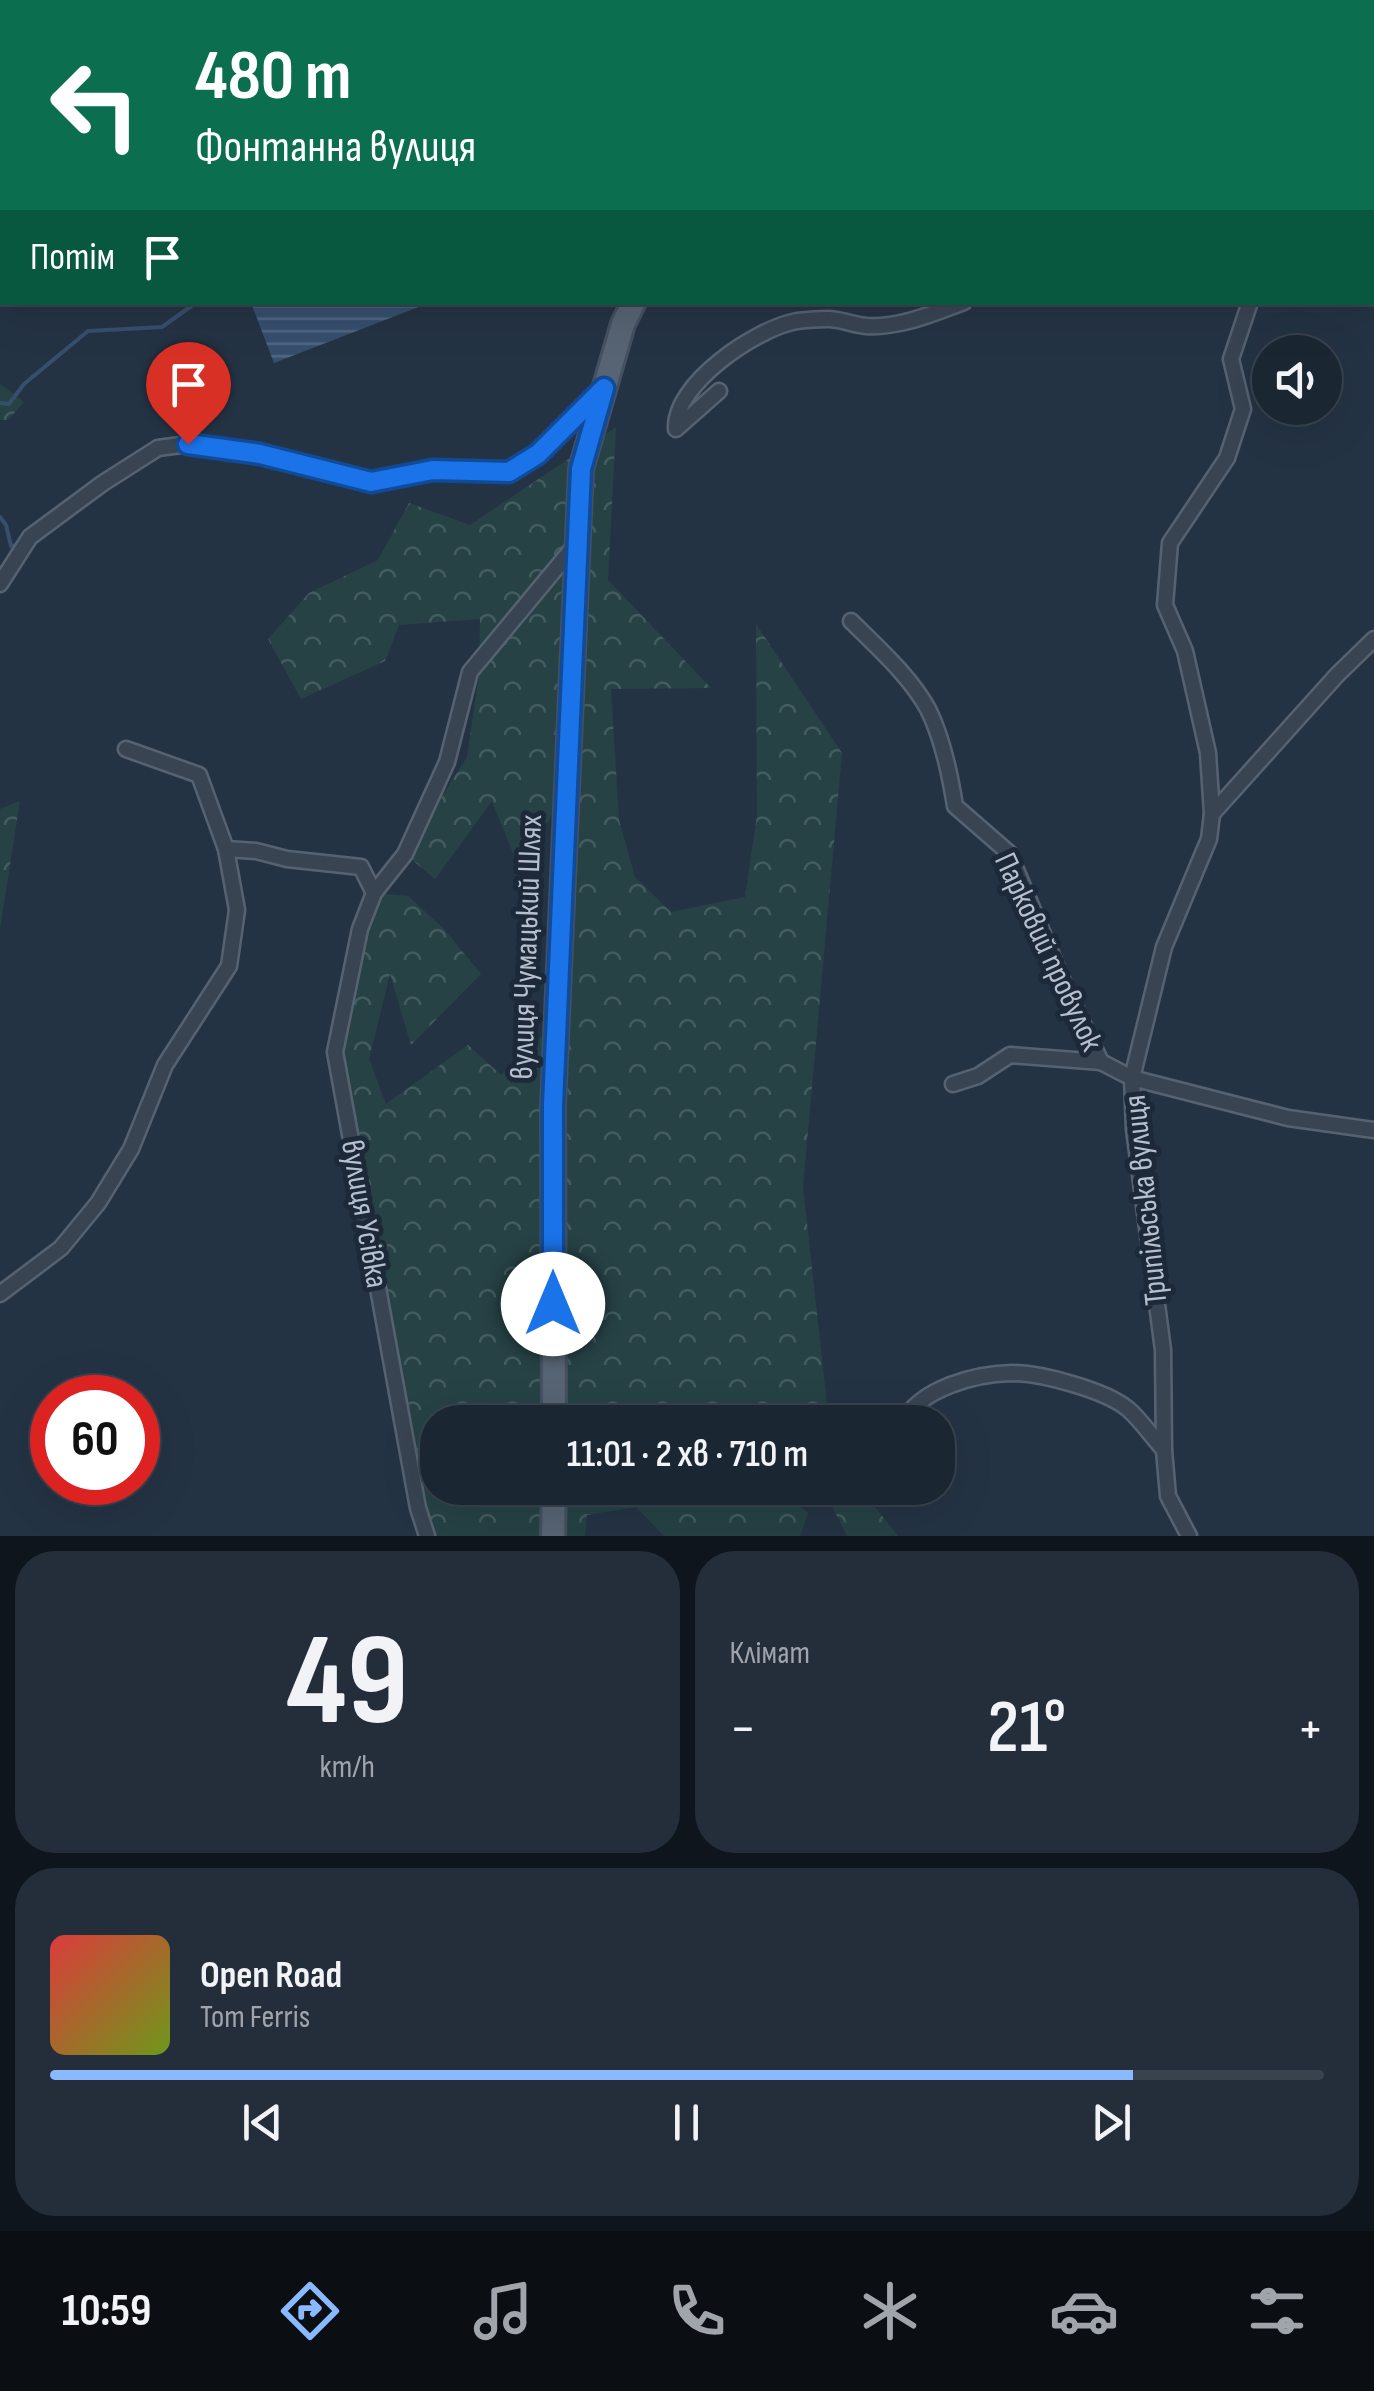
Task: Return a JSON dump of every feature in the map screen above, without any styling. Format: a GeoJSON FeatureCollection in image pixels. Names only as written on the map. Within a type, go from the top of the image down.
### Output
{"type":"FeatureCollection","features":[{"type":"Feature","properties":{"kind":"main road","name":"вулиця Чумацький Шлях"},"geometry":{"type":"LineString","coordinates":[[554,1405],[553,1105],[581,469],[623,324],[632,305]]}},
{"type":"Feature","properties":{"kind":"main road"},"geometry":{"type":"LineString","coordinates":[[553,1536],[554,1505]]}},
{"type":"Feature","properties":{"kind":"street"},"geometry":{"type":"LineString","coordinates":[[720,391],[676,429],[675,418],[698,380],[743,342],[794,322],[829,319],[868,326],[914,320],[956,305]]}},
{"type":"Feature","properties":{"kind":"street","name":"Трипільська вулиця"},"geometry":{"type":"LineString","coordinates":[[1189,1536],[1168,1496],[1163,1350],[1134,1129],[1132,1078],[1164,947],[1209,840],[1212,814],[1208,753],[1185,651],[1165,605],[1170,543],[1227,458],[1243,408],[1231,359],[1249,305]]}},
{"type":"Feature","properties":{"kind":"street"},"geometry":{"type":"LineString","coordinates":[[0,584],[30,537],[158,448],[188,444],[260,454],[371,482],[433,470],[509,472],[538,454],[604,388]]}},
{"type":"Feature","properties":{"kind":"street","name":"вулиця Усівка"},"geometry":{"type":"LineString","coordinates":[[427,1536],[418,1508],[335,1052],[360,929],[374,893],[405,854],[447,762],[470,672],[577,543]]}},
{"type":"Feature","properties":{"kind":"street","name":"Парковий провулок"},"geometry":{"type":"LineString","coordinates":[[851,621],[897,666],[928,709],[950,770],[954,806],[1009,853],[1101,1062],[1010,1055],[978,1076],[953,1084]]}},
{"type":"Feature","properties":{"kind":"street"},"geometry":{"type":"LineString","coordinates":[[1212,814],[1374,639]]}},
{"type":"Feature","properties":{"kind":"street"},"geometry":{"type":"LineString","coordinates":[[0,1294],[60,1248],[98,1204],[131,1148],[165,1065],[229,966],[237,910],[226,849],[199,775],[126,749]]}},
{"type":"Feature","properties":{"kind":"street"},"geometry":{"type":"LineString","coordinates":[[226,849],[362,867],[374,893]]}},
{"type":"Feature","properties":{"kind":"street"},"geometry":{"type":"LineString","coordinates":[[1101,1062],[1132,1078],[1288,1118],[1374,1130]]}},
{"type":"Feature","properties":{"kind":"street"},"geometry":{"type":"LineString","coordinates":[[918,1405],[953,1382],[1013,1373],[1083,1385],[1127,1408],[1164,1450]]}},
{"type":"Feature","properties":{"kind":"green space"},"geometry":{"type":"Polygon","coordinates":[[[0,384],[24,402],[8,420],[0,420],[0,384]]]}},
{"type":"Feature","properties":{"kind":"green space"},"geometry":{"type":"Polygon","coordinates":[[[616,427],[608,580],[711,688],[611,689],[619,820],[635,877],[671,912],[745,897],[757,815],[756,624],[842,753],[803,1187],[827,1405],[420,1405],[420,1499],[335,1052],[374,893],[408,896],[443,928],[481,974],[411,1045],[390,974],[369,1059],[386,1104],[468,1045],[501,1075],[569,1010],[579,771],[519,868],[492,801],[435,879],[405,854],[467,757],[479,675],[480,619],[399,625],[385,661],[301,699],[268,639],[309,593],[378,560],[409,503],[470,525],[616,427]]]}},
{"type":"Feature","properties":{"kind":"green space"},"geometry":{"type":"Polygon","coordinates":[[[20,801],[0,928],[0,809],[20,801]]]}},
{"type":"Feature","properties":{"kind":"green space"},"geometry":{"type":"Polygon","coordinates":[[[421,1505],[798,1505],[808,1513],[800,1536],[664,1536],[636,1507],[587,1515],[585,1536],[427,1536],[421,1505]]]}},
{"type":"Feature","properties":{"kind":"green space"},"geometry":{"type":"Polygon","coordinates":[[[832,1505],[873,1505],[898,1536],[847,1536],[832,1505]]]}},
{"type":"Feature","properties":{"kind":"water"},"geometry":{"type":"Polygon","coordinates":[[[252,305],[424,305],[274,363],[252,305]]]}},
{"type":"Feature","properties":{"kind":"waterway"},"geometry":{"type":"LineString","coordinates":[[0,403],[9,404],[24,384],[88,331],[162,327],[193,305]]}},
{"type":"Feature","properties":{"kind":"waterway"},"geometry":{"type":"LineString","coordinates":[[0,517],[11,546],[17,545]]}},
{"type":"Feature","properties":{"kind":"route"},"geometry":{"type":"LineString","coordinates":[[188,444],[260,454],[371,482],[433,470],[509,472],[538,454],[604,388],[581,469],[553,1105],[553,1304]]}}]}
